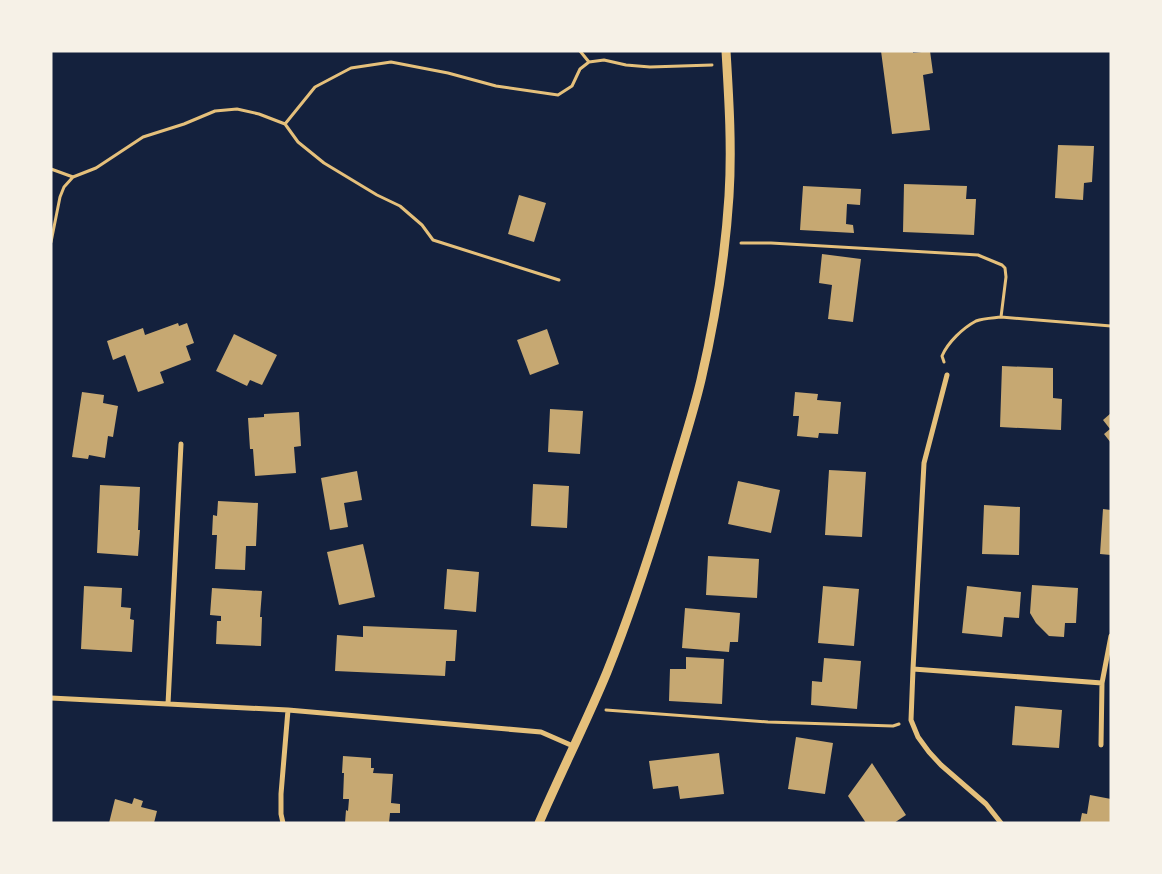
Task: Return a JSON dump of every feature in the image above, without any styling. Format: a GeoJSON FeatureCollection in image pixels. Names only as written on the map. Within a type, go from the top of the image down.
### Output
{"type":"FeatureCollection","features":[{"type":"Feature","properties":{"kind":"street"},"geometry":{"type":"LineString","coordinates":[[539,823],[606,673],[623,630],[660,521],[701,382],[712,332],[725,243],[729,195],[731,146],[726,51]]}},
{"type":"Feature","properties":{"kind":"street"},"geometry":{"type":"LineString","coordinates":[[947,375],[924,462],[912,669],[911,720],[918,737],[929,752],[941,765],[986,804],[1001,823]]}},
{"type":"Feature","properties":{"kind":"street"},"geometry":{"type":"LineString","coordinates":[[168,704],[181,444]]}},
{"type":"Feature","properties":{"kind":"street"},"geometry":{"type":"LineString","coordinates":[[1101,745],[1102,683],[1111,636]]}},
{"type":"Feature","properties":{"kind":"street"},"geometry":{"type":"LineString","coordinates":[[912,669],[1102,683]]}},
{"type":"Feature","properties":{"kind":"street"},"geometry":{"type":"LineString","coordinates":[[51,698],[288,710],[541,732],[573,746]]}},
{"type":"Feature","properties":{"kind":"street"},"geometry":{"type":"LineString","coordinates":[[283,823],[281,794],[288,710]]}},
{"type":"Feature","properties":{"kind":"path"},"geometry":{"type":"LineString","coordinates":[[580,51],[589,62]]}},
{"type":"Feature","properties":{"kind":"path"},"geometry":{"type":"LineString","coordinates":[[285,124],[315,87],[351,68],[390,62],[448,73],[496,86],[558,95],[572,86],[580,69],[589,62],[604,60],[626,65],[650,67],[727,64]]}},
{"type":"Feature","properties":{"kind":"path"},"geometry":{"type":"LineString","coordinates":[[51,242],[60,197],[64,187],[73,176],[96,168],[143,137],[184,124],[215,111],[237,109],[259,114],[285,124],[298,142],[324,163],[400,206],[422,226],[433,240],[559,280]]}},
{"type":"Feature","properties":{"kind":"path"},"geometry":{"type":"LineString","coordinates":[[51,169],[73,176]]}},
{"type":"Feature","properties":{"kind":"path"},"geometry":{"type":"LineString","coordinates":[[725,243],[771,243],[978,255],[1005,268],[1006,277],[1001,317]]}},
{"type":"Feature","properties":{"kind":"path"},"geometry":{"type":"LineString","coordinates":[[947,375],[942,356],[946,347],[977,321],[1001,317],[1111,326]]}},
{"type":"Feature","properties":{"kind":"path"},"geometry":{"type":"LineString","coordinates":[[590,709],[768,722],[893,726],[911,720]]}},
{"type":"Feature","properties":{"kind":"building"},"geometry":{"type":"Polygon","coordinates":[[[881,51],[913,51],[913,53],[930,51],[933,73],[923,75],[930,130],[892,134],[881,51]]]}},
{"type":"Feature","properties":{"kind":"building"},"geometry":{"type":"Polygon","coordinates":[[[1058,145],[1094,146],[1092,182],[1084,183],[1083,200],[1055,198],[1058,145]]]}},
{"type":"Feature","properties":{"kind":"building"},"geometry":{"type":"Polygon","coordinates":[[[904,184],[967,186],[966,199],[976,199],[974,235],[903,232],[904,184]]]}},
{"type":"Feature","properties":{"kind":"building"},"geometry":{"type":"Polygon","coordinates":[[[803,186],[861,189],[860,205],[847,204],[846,224],[853,225],[854,233],[800,230],[803,186]]]}},
{"type":"Feature","properties":{"kind":"building"},"geometry":{"type":"Polygon","coordinates":[[[519,195],[546,203],[534,242],[508,234],[519,195]]]}},
{"type":"Feature","properties":{"kind":"building"},"geometry":{"type":"Polygon","coordinates":[[[822,254],[861,259],[853,322],[828,319],[832,285],[819,283],[822,254]]]}},
{"type":"Feature","properties":{"kind":"building"},"geometry":{"type":"Polygon","coordinates":[[[178,323],[179,326],[187,323],[194,343],[186,346],[191,360],[160,372],[164,383],[138,392],[125,355],[113,360],[107,341],[143,328],[145,335],[178,323]]]}},
{"type":"Feature","properties":{"kind":"building"},"geometry":{"type":"Polygon","coordinates":[[[547,329],[559,364],[530,375],[517,340],[547,329]]]}},
{"type":"Feature","properties":{"kind":"building"},"geometry":{"type":"Polygon","coordinates":[[[234,334],[277,355],[262,385],[250,380],[247,386],[216,371],[234,334]]]}},
{"type":"Feature","properties":{"kind":"building"},"geometry":{"type":"Polygon","coordinates":[[[1002,366],[1053,368],[1053,398],[1062,399],[1061,430],[1000,427],[1002,366]]]}},
{"type":"Feature","properties":{"kind":"building"},"geometry":{"type":"Polygon","coordinates":[[[82,392],[104,395],[103,403],[118,406],[113,437],[108,436],[105,458],[89,455],[88,459],[72,457],[82,392]]]}},
{"type":"Feature","properties":{"kind":"building"},"geometry":{"type":"Polygon","coordinates":[[[795,392],[818,394],[817,400],[841,402],[838,434],[819,433],[818,438],[797,436],[799,416],[793,416],[795,392]]]}},
{"type":"Feature","properties":{"kind":"building"},"geometry":{"type":"Polygon","coordinates":[[[550,409],[583,411],[580,454],[548,452],[550,409]]]}},
{"type":"Feature","properties":{"kind":"building"},"geometry":{"type":"Polygon","coordinates":[[[299,412],[301,446],[294,447],[296,473],[255,476],[253,449],[250,449],[248,418],[264,417],[264,414],[299,412]]]}},
{"type":"Feature","properties":{"kind":"building"},"geometry":{"type":"Polygon","coordinates":[[[1111,413],[1111,443],[1104,434],[1110,429],[1103,420],[1111,413]]]}},
{"type":"Feature","properties":{"kind":"building"},"geometry":{"type":"Polygon","coordinates":[[[829,470],[866,472],[862,537],[825,535],[829,470]]]}},
{"type":"Feature","properties":{"kind":"building"},"geometry":{"type":"Polygon","coordinates":[[[357,471],[362,500],[344,503],[348,527],[330,530],[321,478],[357,471]]]}},
{"type":"Feature","properties":{"kind":"building"},"geometry":{"type":"Polygon","coordinates":[[[738,481],[780,490],[771,533],[728,524],[738,481]]]}},
{"type":"Feature","properties":{"kind":"building"},"geometry":{"type":"Polygon","coordinates":[[[533,484],[569,486],[567,528],[531,526],[533,484]]]}},
{"type":"Feature","properties":{"kind":"building"},"geometry":{"type":"Polygon","coordinates":[[[100,485],[140,487],[138,556],[97,553],[100,485]]]}},
{"type":"Feature","properties":{"kind":"building"},"geometry":{"type":"Polygon","coordinates":[[[218,501],[258,503],[256,546],[246,546],[245,570],[215,569],[217,535],[212,535],[213,515],[217,516],[218,501]]]}},
{"type":"Feature","properties":{"kind":"building"},"geometry":{"type":"Polygon","coordinates":[[[984,505],[1020,507],[1019,555],[982,554],[984,505]]]}},
{"type":"Feature","properties":{"kind":"building"},"geometry":{"type":"Polygon","coordinates":[[[1103,509],[1111,510],[1111,555],[1100,554],[1103,509]]]}},
{"type":"Feature","properties":{"kind":"building"},"geometry":{"type":"Polygon","coordinates":[[[363,544],[375,597],[339,605],[327,552],[363,544]]]}},
{"type":"Feature","properties":{"kind":"building"},"geometry":{"type":"Polygon","coordinates":[[[708,556],[759,559],[757,598],[706,595],[708,556]]]}},
{"type":"Feature","properties":{"kind":"building"},"geometry":{"type":"Polygon","coordinates":[[[447,569],[479,572],[476,612],[444,609],[447,569]]]}},
{"type":"Feature","properties":{"kind":"building"},"geometry":{"type":"Polygon","coordinates":[[[1032,585],[1078,588],[1076,623],[1065,623],[1064,637],[1049,636],[1036,623],[1030,613],[1032,585]]]}},
{"type":"Feature","properties":{"kind":"building"},"geometry":{"type":"Polygon","coordinates":[[[84,586],[122,588],[121,607],[131,608],[130,619],[134,620],[132,652],[81,649],[84,586]]]}},
{"type":"Feature","properties":{"kind":"building"},"geometry":{"type":"Polygon","coordinates":[[[823,586],[859,589],[854,646],[818,643],[823,586]]]}},
{"type":"Feature","properties":{"kind":"building"},"geometry":{"type":"Polygon","coordinates":[[[967,586],[1021,592],[1019,618],[1004,617],[1002,637],[962,633],[967,586]]]}},
{"type":"Feature","properties":{"kind":"building"},"geometry":{"type":"Polygon","coordinates":[[[212,588],[262,591],[260,617],[262,617],[261,646],[216,644],[217,621],[221,621],[221,616],[210,615],[212,588]]]}},
{"type":"Feature","properties":{"kind":"building"},"geometry":{"type":"Polygon","coordinates":[[[685,608],[740,613],[738,642],[730,642],[729,652],[682,648],[685,608]]]}},
{"type":"Feature","properties":{"kind":"building"},"geometry":{"type":"Polygon","coordinates":[[[363,626],[457,630],[455,661],[446,661],[445,676],[335,671],[337,635],[363,637],[363,626]]]}},
{"type":"Feature","properties":{"kind":"building"},"geometry":{"type":"Polygon","coordinates":[[[686,657],[724,659],[722,704],[669,701],[670,669],[686,669],[686,657]]]}},
{"type":"Feature","properties":{"kind":"building"},"geometry":{"type":"Polygon","coordinates":[[[824,658],[861,661],[857,709],[811,705],[812,681],[822,682],[824,658]]]}},
{"type":"Feature","properties":{"kind":"building"},"geometry":{"type":"Polygon","coordinates":[[[1015,706],[1062,710],[1059,748],[1012,745],[1015,706]]]}},
{"type":"Feature","properties":{"kind":"building"},"geometry":{"type":"Polygon","coordinates":[[[796,737],[833,743],[825,794],[788,789],[796,737]]]}},
{"type":"Feature","properties":{"kind":"building"},"geometry":{"type":"Polygon","coordinates":[[[719,753],[724,794],[680,799],[678,786],[653,789],[649,761],[719,753]]]}},
{"type":"Feature","properties":{"kind":"building"},"geometry":{"type":"Polygon","coordinates":[[[343,756],[371,758],[371,768],[374,768],[373,773],[393,774],[391,803],[400,804],[400,813],[390,813],[389,823],[345,823],[349,799],[343,799],[343,756]]]}},
{"type":"Feature","properties":{"kind":"building"},"geometry":{"type":"Polygon","coordinates":[[[872,763],[906,815],[894,823],[866,823],[848,796],[872,763]]]}},
{"type":"Feature","properties":{"kind":"building"},"geometry":{"type":"Polygon","coordinates":[[[1090,795],[1111,799],[1111,823],[1080,823],[1082,813],[1087,814],[1090,795]]]}},
{"type":"Feature","properties":{"kind":"building"},"geometry":{"type":"Polygon","coordinates":[[[134,798],[143,801],[141,807],[157,811],[154,823],[109,823],[115,799],[132,804],[134,798]]]}}]}
